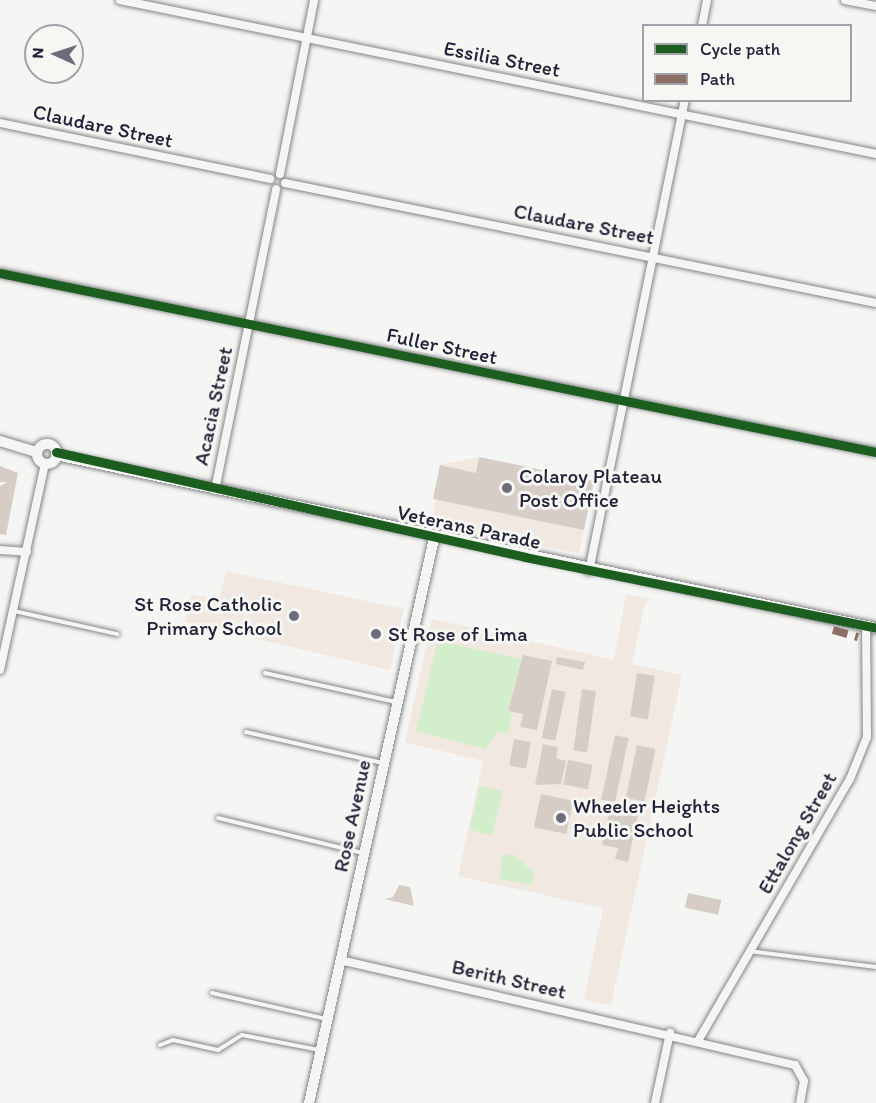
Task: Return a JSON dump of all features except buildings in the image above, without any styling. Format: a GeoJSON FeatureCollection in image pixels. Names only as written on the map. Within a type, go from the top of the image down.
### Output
{"type":"FeatureCollection","features":[{"type":"Feature","properties":{"kind":"street","name":"Essilia Street"},"geometry":{"type":"LineString","coordinates":[[120,0],[876,154]]}},
{"type":"Feature","properties":{"kind":"street"},"geometry":{"type":"LineString","coordinates":[[279,174],[270,179],[276,189],[285,183],[279,174],[314,0]]}},
{"type":"Feature","properties":{"kind":"street"},"geometry":{"type":"LineString","coordinates":[[702,24],[707,0]]}},
{"type":"Feature","properties":{"kind":"street"},"geometry":{"type":"LineString","coordinates":[[845,0],[876,6]]}},
{"type":"Feature","properties":{"kind":"street"},"geometry":{"type":"LineString","coordinates":[[590,571],[685,102]]}},
{"type":"Feature","properties":{"kind":"street","name":"Claudare Street"},"geometry":{"type":"LineString","coordinates":[[0,123],[270,179]]}},
{"type":"Feature","properties":{"kind":"street","name":"Claudare Street"},"geometry":{"type":"LineString","coordinates":[[285,183],[876,303]]}},
{"type":"Feature","properties":{"kind":"street","name":"Acacia Street"},"geometry":{"type":"LineString","coordinates":[[214,490],[276,189]]}},
{"type":"Feature","properties":{"kind":"street","name":"Fuller Street"},"geometry":{"type":"LineString","coordinates":[[0,273],[876,453]]}},
{"type":"Feature","properties":{"kind":"street"},"geometry":{"type":"LineString","coordinates":[[0,441],[37,452],[45,464]]}},
{"type":"Feature","properties":{"kind":"street","name":"Veterans Parade"},"geometry":{"type":"LineString","coordinates":[[37,452],[50,445],[56,455],[590,571],[871,627]]}},
{"type":"Feature","properties":{"kind":"street"},"geometry":{"type":"LineString","coordinates":[[0,670],[45,464],[56,455]]}},
{"type":"Feature","properties":{"kind":"street","name":"Rose Avenue"},"geometry":{"type":"LineString","coordinates":[[309,1103],[434,538]]}},
{"type":"Feature","properties":{"kind":"street"},"geometry":{"type":"LineString","coordinates":[[0,550],[27,552]]}},
{"type":"Feature","properties":{"kind":"street","name":"Ettalong Street"},"geometry":{"type":"LineString","coordinates":[[698,1041],[748,951],[850,779],[867,737],[871,627]]}},
{"type":"Feature","properties":{"kind":"street","name":"Berith Street"},"geometry":{"type":"LineString","coordinates":[[340,960],[670,1034],[795,1065],[804,1081],[800,1103]]}},
{"type":"Feature","properties":{"kind":"street"},"geometry":{"type":"LineString","coordinates":[[655,1103],[670,1034]]}},
{"type":"Feature","properties":{"kind":"lane"},"geometry":{"type":"LineString","coordinates":[[13,611],[117,634]]}},
{"type":"Feature","properties":{"kind":"lane"},"geometry":{"type":"LineString","coordinates":[[265,672],[397,702]]}},
{"type":"Feature","properties":{"kind":"lane"},"geometry":{"type":"LineString","coordinates":[[246,732],[384,764]]}},
{"type":"Feature","properties":{"kind":"lane"},"geometry":{"type":"LineString","coordinates":[[218,818],[364,853]]}},
{"type":"Feature","properties":{"kind":"lane"},"geometry":{"type":"LineString","coordinates":[[748,951],[876,968]]}},
{"type":"Feature","properties":{"kind":"lane"},"geometry":{"type":"LineString","coordinates":[[212,993],[327,1020]]}},
{"type":"Feature","properties":{"kind":"lane"},"geometry":{"type":"LineString","coordinates":[[160,1045],[173,1040],[218,1050],[242,1035],[320,1050]]}},
{"type":"Feature","properties":{"kind":"shaded area"},"geometry":{"type":"Polygon","coordinates":[[[479,457],[594,481],[579,553],[432,526],[440,465],[479,457]]]}},
{"type":"Feature","properties":{"kind":"shaded area","name":"St Rose Catholic Primary School"},"geometry":{"type":"Polygon","coordinates":[[[226,571],[404,609],[390,670],[185,622],[191,594],[219,600],[226,571]]]}},
{"type":"Feature","properties":{"kind":"shaded area","name":"Wheeler Heights Public School"},"geometry":{"type":"Polygon","coordinates":[[[626,594],[652,599],[645,603],[632,664],[682,675],[611,1005],[584,1000],[603,908],[458,876],[483,761],[405,742],[432,619],[614,660],[626,594]]]}},
{"type":"Feature","properties":{"kind":"green space"},"geometry":{"type":"Polygon","coordinates":[[[438,641],[522,659],[507,711],[512,713],[508,734],[498,732],[485,749],[416,731],[438,641]]]}},
{"type":"Feature","properties":{"kind":"green space"},"geometry":{"type":"Polygon","coordinates":[[[480,786],[502,791],[492,835],[470,830],[480,786]]]}},
{"type":"Feature","properties":{"kind":"green space"},"geometry":{"type":"Polygon","coordinates":[[[513,854],[534,873],[532,885],[500,879],[502,856],[513,854]]]}},
{"type":"Feature","properties":{"kind":"marked path"},"geometry":{"type":"LineString","coordinates":[[833,630],[858,637]]}},
{"type":"Feature","properties":{"kind":"cycle path"},"geometry":{"type":"LineString","coordinates":[[0,273],[876,452]]}},
{"type":"Feature","properties":{"kind":"cycle path"},"geometry":{"type":"LineString","coordinates":[[56,452],[525,557],[876,628]]}},
{"type":"Feature","properties":{"kind":"place","name":"Colaroy Plateau Post Office"},"geometry":{"type":"Point","coordinates":[507,488]}},
{"type":"Feature","properties":{"kind":"place","name":"St Rose Catholic Primary School"},"geometry":{"type":"Point","coordinates":[294,616]}},
{"type":"Feature","properties":{"kind":"place","name":"St Rose of Lima"},"geometry":{"type":"Point","coordinates":[376,634]}},
{"type":"Feature","properties":{"kind":"place","name":"Wheeler Heights Public School"},"geometry":{"type":"Point","coordinates":[561,818]}}]}
